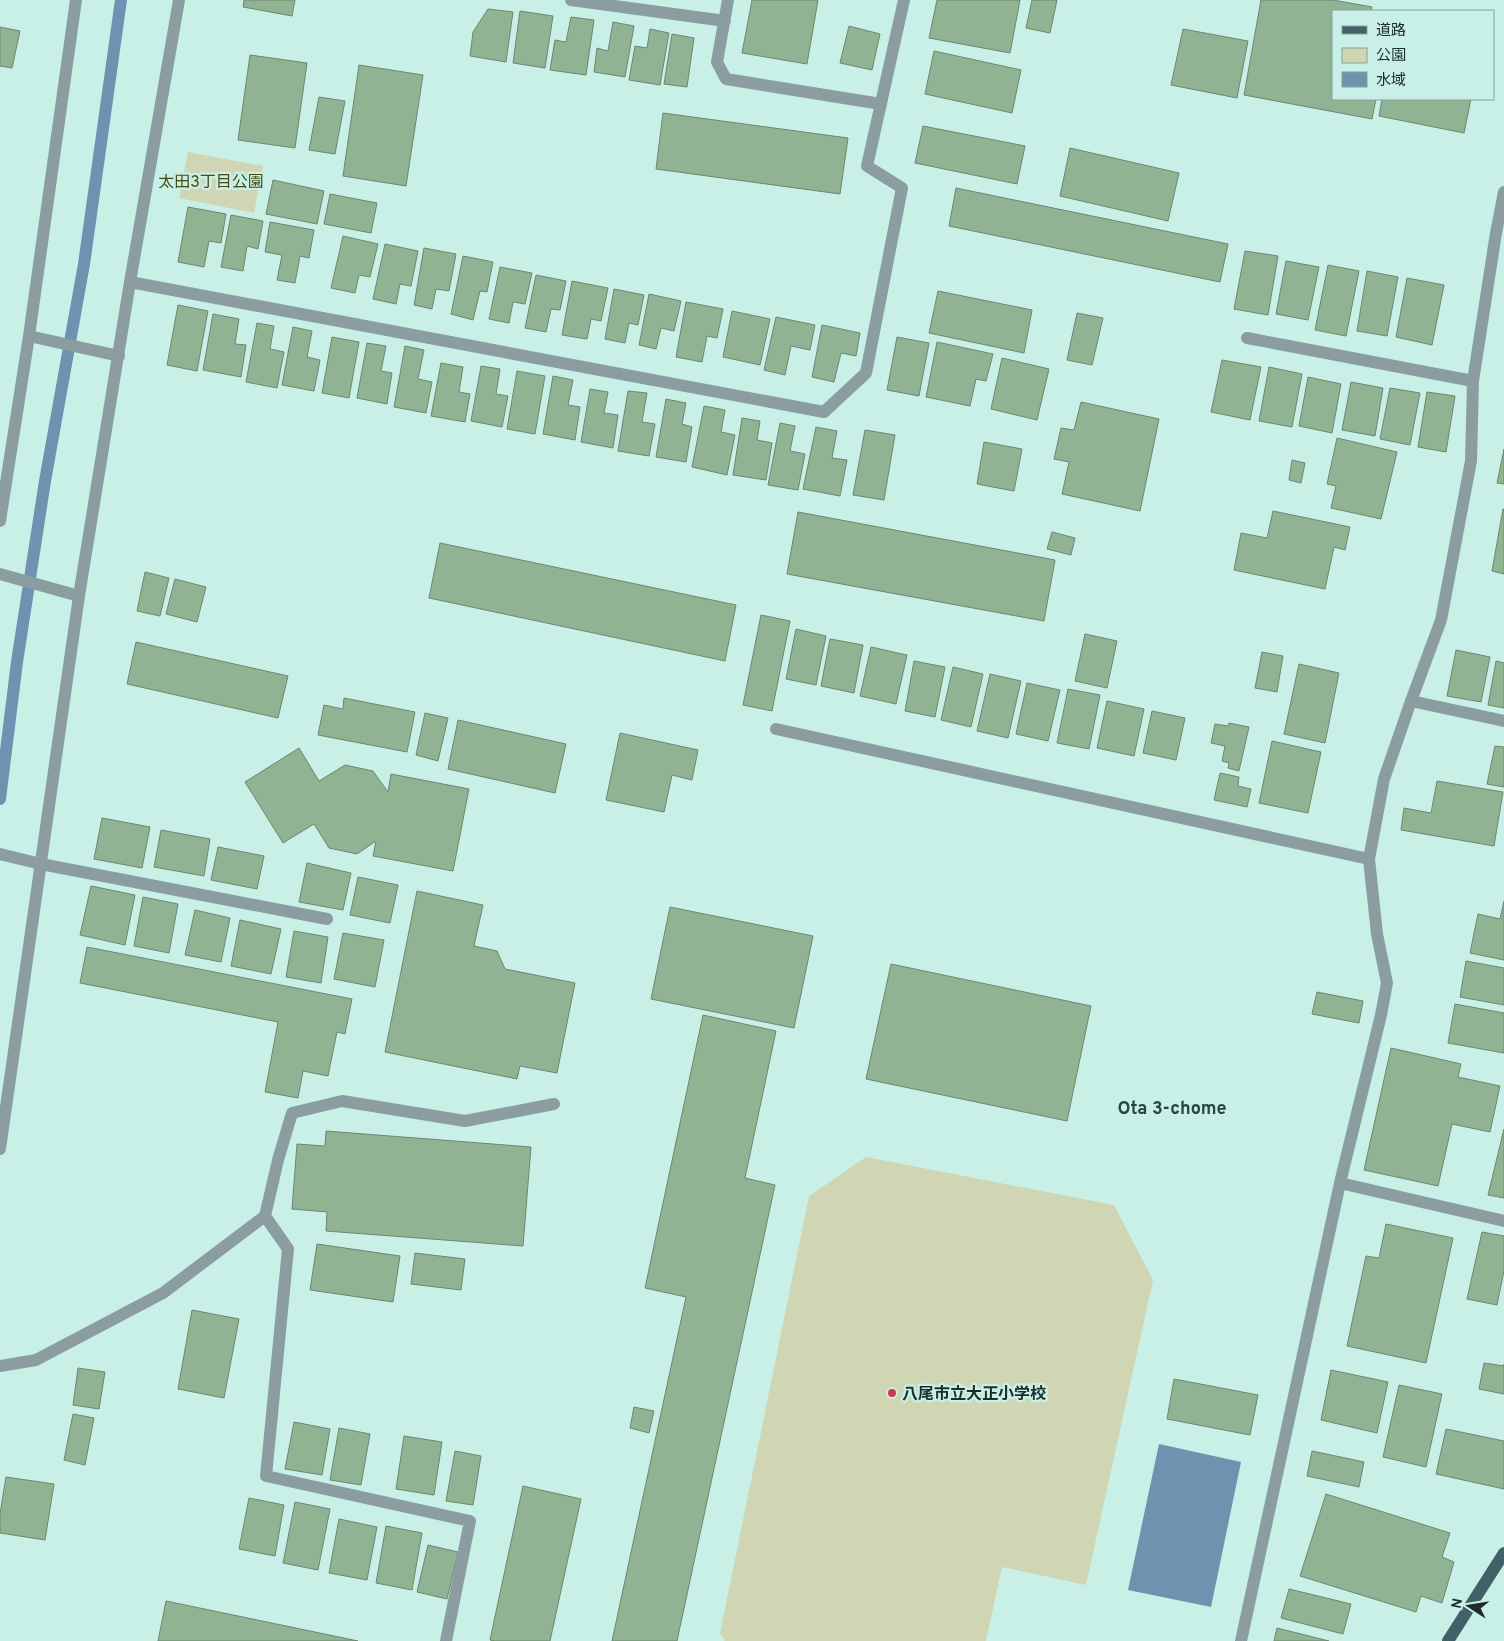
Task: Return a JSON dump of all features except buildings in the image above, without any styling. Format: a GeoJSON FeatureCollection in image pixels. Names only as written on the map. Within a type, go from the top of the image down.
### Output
{"type":"FeatureCollection","features":[{"type":"Feature","properties":{"kind":"main road"},"geometry":{"type":"LineString","coordinates":[[1448,1641],[1504,1553]]}},
{"type":"Feature","properties":{"kind":"street"},"geometry":{"type":"LineString","coordinates":[[0,521],[29,336],[76,0]]}},
{"type":"Feature","properties":{"kind":"street"},"geometry":{"type":"LineString","coordinates":[[0,1149],[3,1107],[41,864],[79,596],[130,282],[179,0]]}},
{"type":"Feature","properties":{"kind":"street"},"geometry":{"type":"LineString","coordinates":[[571,0],[725,21]]}},
{"type":"Feature","properties":{"kind":"street"},"geometry":{"type":"LineString","coordinates":[[728,0],[717,62],[726,79],[881,104]]}},
{"type":"Feature","properties":{"kind":"street"},"geometry":{"type":"LineString","coordinates":[[130,282],[824,412],[866,373],[902,188],[867,166],[904,0]]}},
{"type":"Feature","properties":{"kind":"street"},"geometry":{"type":"LineString","coordinates":[[1241,1641],[1340,1184],[1387,983],[1377,934],[1370,859],[1384,779],[1410,701],[1441,620],[1470,461],[1473,381],[1500,234],[1504,192]]}},
{"type":"Feature","properties":{"kind":"street"},"geometry":{"type":"LineString","coordinates":[[29,336],[119,356]]}},
{"type":"Feature","properties":{"kind":"street"},"geometry":{"type":"LineString","coordinates":[[1247,338],[1473,381]]}},
{"type":"Feature","properties":{"kind":"street"},"geometry":{"type":"LineString","coordinates":[[0,574],[79,596]]}},
{"type":"Feature","properties":{"kind":"street"},"geometry":{"type":"LineString","coordinates":[[1410,701],[1504,721]]}},
{"type":"Feature","properties":{"kind":"street"},"geometry":{"type":"LineString","coordinates":[[776,729],[1370,859]]}},
{"type":"Feature","properties":{"kind":"street"},"geometry":{"type":"LineString","coordinates":[[3,855],[327,920]]}},
{"type":"Feature","properties":{"kind":"street"},"geometry":{"type":"LineString","coordinates":[[0,1366],[36,1360],[163,1293],[265,1216],[292,1112],[342,1100],[465,1120],[554,1104]]}},
{"type":"Feature","properties":{"kind":"street"},"geometry":{"type":"LineString","coordinates":[[1340,1184],[1504,1221]]}},
{"type":"Feature","properties":{"kind":"street"},"geometry":{"type":"LineString","coordinates":[[265,1216],[288,1249],[266,1476],[470,1522],[446,1641]]}},
{"type":"Feature","properties":{"kind":"green space","name":"太田3丁目公園"},"geometry":{"type":"Polygon","coordinates":[[[188,152],[263,166],[254,213],[179,198],[188,152]]]}},
{"type":"Feature","properties":{"kind":"green space"},"geometry":{"type":"Polygon","coordinates":[[[866,1157],[1114,1205],[1153,1280],[1086,1585],[1002,1567],[986,1641],[725,1641],[720,1633],[809,1196],[866,1157]]]}},
{"type":"Feature","properties":{"kind":"water"},"geometry":{"type":"Polygon","coordinates":[[[1159,1444],[1241,1462],[1211,1607],[1128,1590],[1159,1444]]]}},
{"type":"Feature","properties":{"kind":"waterway"},"geometry":{"type":"LineString","coordinates":[[0,799],[17,662],[45,481],[84,264],[121,0]]}},
{"type":"Feature","properties":{"kind":"place","name":"八尾市立大正小学校"},"geometry":{"type":"Point","coordinates":[892,1393]}},
{"type":"Feature","properties":{"kind":"district","name":"Ota 3-chome"},"geometry":{"type":"Point","coordinates":[1172,1108]}}]}
